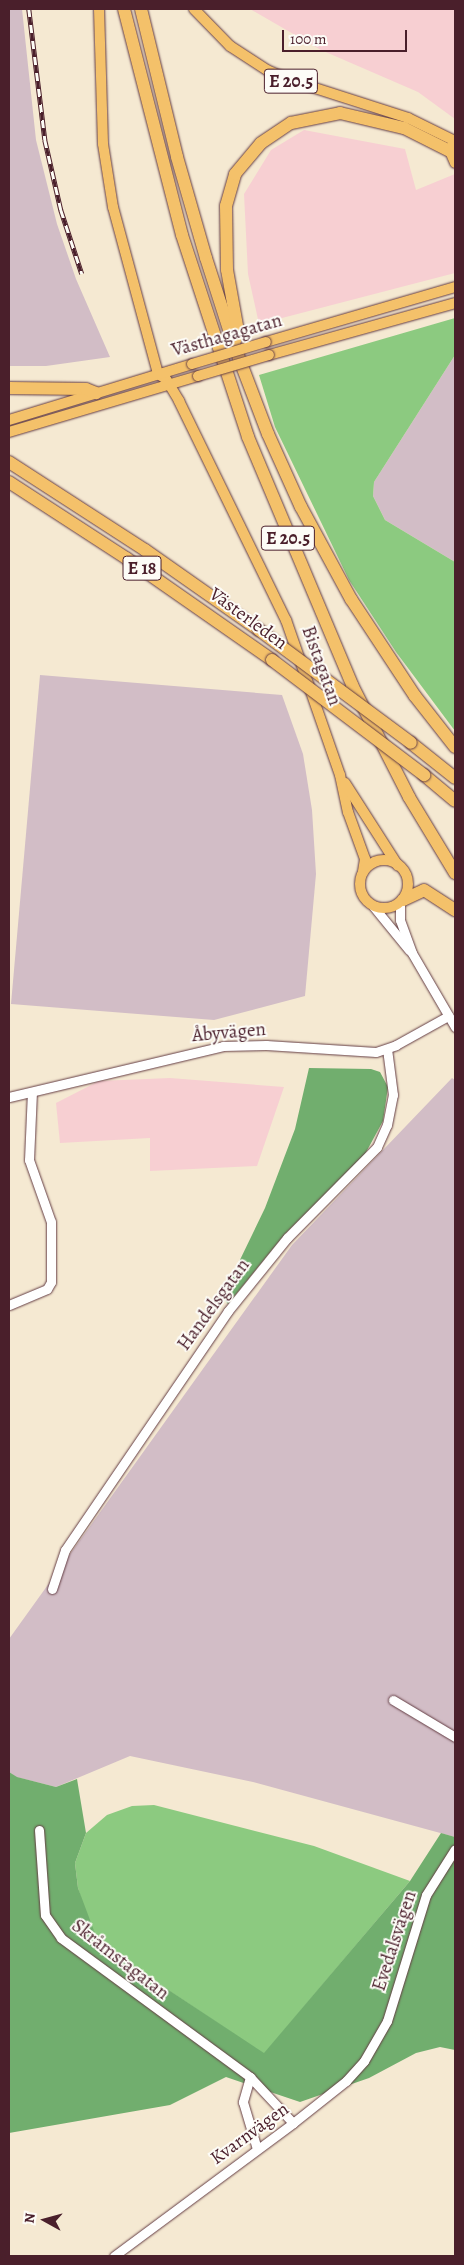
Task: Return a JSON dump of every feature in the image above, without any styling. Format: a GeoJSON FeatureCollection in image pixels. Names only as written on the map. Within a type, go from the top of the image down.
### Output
{"type":"FeatureCollection","features":[{"type":"Feature","properties":{"kind":"highway","name":"E 20.5"},"geometry":{"type":"LineString","coordinates":[[124,9],[184,243],[251,446],[352,685],[401,784],[455,873]]}},
{"type":"Feature","properties":{"kind":"highway","name":"E 20.5"},"geometry":{"type":"LineString","coordinates":[[141,9],[177,157],[234,345],[284,472],[330,562],[370,630],[455,747]]}},
{"type":"Feature","properties":{"kind":"highway","name":"E 20.5"},"geometry":{"type":"LineString","coordinates":[[234,345],[238,331],[228,270],[226,206],[235,174],[261,143],[291,122],[340,113],[404,128],[453,145]]}},
{"type":"Feature","properties":{"kind":"highway"},"geometry":{"type":"LineString","coordinates":[[9,388],[86,389],[96,393]]}},
{"type":"Feature","properties":{"kind":"highway","name":"Västerleden"},"geometry":{"type":"LineString","coordinates":[[9,462],[145,550],[259,630],[455,778]]}},
{"type":"Feature","properties":{"kind":"highway","name":"Västerleden"},"geometry":{"type":"LineString","coordinates":[[9,482],[126,558],[272,660],[455,800]]}},
{"type":"Feature","properties":{"kind":"highway"},"geometry":{"type":"LineString","coordinates":[[402,901],[424,890],[435,894],[455,910]]}},
{"type":"Feature","properties":{"kind":"main road"},"geometry":{"type":"LineString","coordinates":[[99,9],[104,144],[113,208],[151,351],[150,374]]}},
{"type":"Feature","properties":{"kind":"main road","name":"E 20.5"},"geometry":{"type":"LineString","coordinates":[[194,9],[230,46],[267,70],[302,84],[413,120],[453,145]]}},
{"type":"Feature","properties":{"kind":"main road"},"geometry":{"type":"LineString","coordinates":[[453,145],[455,163]]}},
{"type":"Feature","properties":{"kind":"main road","name":"Västhagagatan"},"geometry":{"type":"LineString","coordinates":[[9,420],[123,386],[150,374],[192,364],[455,287]]}},
{"type":"Feature","properties":{"kind":"main road","name":"Västhagagatan"},"geometry":{"type":"LineString","coordinates":[[9,432],[269,355],[455,303]]}},
{"type":"Feature","properties":{"kind":"main road","name":"E 20.5"},"geometry":{"type":"LineString","coordinates":[[150,374],[169,384]]}},
{"type":"Feature","properties":{"kind":"main road","name":"Bistagatan"},"geometry":{"type":"LineString","coordinates":[[169,384],[271,587],[340,775],[348,812],[366,859],[363,872]]}},
{"type":"Feature","properties":{"kind":"main road","name":"Bistagatan"},"geometry":{"type":"LineString","coordinates":[[340,775],[399,866]]}},
{"type":"Feature","properties":{"kind":"main road"},"geometry":{"type":"LineString","coordinates":[[363,872],[378,860],[399,866]]}},
{"type":"Feature","properties":{"kind":"main road","name":"E 20.5"},"geometry":{"type":"LineString","coordinates":[[399,866],[408,881],[402,901]]}},
{"type":"Feature","properties":{"kind":"main road","name":"E 20.5"},"geometry":{"type":"LineString","coordinates":[[363,872],[362,893],[373,906]]}},
{"type":"Feature","properties":{"kind":"main road"},"geometry":{"type":"LineString","coordinates":[[373,906],[388,908],[402,901]]}},
{"type":"Feature","properties":{"kind":"street","name":"E 20.5"},"geometry":{"type":"LineString","coordinates":[[402,901],[400,920],[412,953],[448,1016]]}},
{"type":"Feature","properties":{"kind":"street","name":"E 20.5"},"geometry":{"type":"LineString","coordinates":[[373,906],[412,953]]}},
{"type":"Feature","properties":{"kind":"street"},"geometry":{"type":"LineString","coordinates":[[448,1016],[455,1027]]}},
{"type":"Feature","properties":{"kind":"street","name":"Åbyvägen"},"geometry":{"type":"LineString","coordinates":[[9,1097],[203,1049],[244,1044],[367,1053],[386,1049],[448,1016]]}},
{"type":"Feature","properties":{"kind":"street","name":"Handelsgatan"},"geometry":{"type":"LineString","coordinates":[[52,1589],[64,1550],[228,1311],[287,1238],[377,1147],[387,1125],[392,1095],[386,1049]]}},
{"type":"Feature","properties":{"kind":"street"},"geometry":{"type":"LineString","coordinates":[[9,1304],[47,1289],[51,1282],[51,1222],[29,1160],[32,1092]]}},
{"type":"Feature","properties":{"kind":"street"},"geometry":{"type":"LineString","coordinates":[[394,1700],[455,1737]]}},
{"type":"Feature","properties":{"kind":"street","name":"Skråmstagatan"},"geometry":{"type":"LineString","coordinates":[[39,1830],[45,1914],[54,1929],[250,2077],[293,2123]]}},
{"type":"Feature","properties":{"kind":"street","name":"Evedalsvägen"},"geometry":{"type":"LineString","coordinates":[[387,2021],[426,1895],[455,1849]]}},
{"type":"Feature","properties":{"kind":"street","name":"Kvarnvägen"},"geometry":{"type":"LineString","coordinates":[[114,2256],[293,2123],[346,2081],[364,2061],[387,2021]]}},
{"type":"Feature","properties":{"kind":"street"},"geometry":{"type":"LineString","coordinates":[[250,2077],[243,2102],[257,2149]]}},
{"type":"Feature","properties":{"kind":"shaded area"},"geometry":{"type":"Polygon","coordinates":[[[9,9],[22,9],[36,140],[57,224],[76,279],[110,357],[46,366],[9,366],[9,9]]]}},
{"type":"Feature","properties":{"kind":"shaded area"},"geometry":{"type":"Polygon","coordinates":[[[250,9],[455,9],[455,119],[418,92],[321,50],[250,9]]]}},
{"type":"Feature","properties":{"kind":"shaded area"},"geometry":{"type":"Polygon","coordinates":[[[304,130],[405,149],[416,190],[455,174],[455,273],[259,324],[248,274],[244,194],[271,150],[304,130]]]}},
{"type":"Feature","properties":{"kind":"shaded area"},"geometry":{"type":"Polygon","coordinates":[[[455,355],[455,562],[385,520],[373,496],[374,482],[455,355]]]}},
{"type":"Feature","properties":{"kind":"shaded area"},"geometry":{"type":"Polygon","coordinates":[[[40,675],[282,695],[303,754],[312,810],[316,874],[305,996],[214,1020],[11,1004],[40,675]]]}},
{"type":"Feature","properties":{"kind":"shaded area"},"geometry":{"type":"Polygon","coordinates":[[[170,1078],[284,1087],[257,1166],[150,1171],[150,1138],[60,1143],[56,1103],[99,1081],[170,1078]]]}},
{"type":"Feature","properties":{"kind":"shaded area"},"geometry":{"type":"Polygon","coordinates":[[[452,1078],[455,1080],[455,1837],[253,1782],[130,1756],[56,1787],[16,1777],[9,1772],[9,1639],[292,1245],[452,1078]]]}},
{"type":"Feature","properties":{"kind":"green space"},"geometry":{"type":"Polygon","coordinates":[[[455,318],[455,355],[374,482],[373,496],[385,520],[455,562],[455,731],[396,652],[349,580],[275,427],[259,375],[455,318]]]}},
{"type":"Feature","properties":{"kind":"green space"},"geometry":{"type":"Polygon","coordinates":[[[309,1068],[371,1069],[380,1072],[388,1087],[383,1121],[364,1156],[285,1234],[228,1304],[222,1297],[265,1208],[295,1129],[309,1068]]]}},
{"type":"Feature","properties":{"kind":"green space"},"geometry":{"type":"Polygon","coordinates":[[[9,1772],[17,1777],[56,1787],[77,1779],[86,1833],[75,1863],[78,1888],[99,1944],[264,2053],[410,1881],[441,1833],[455,1837],[455,2050],[440,2047],[416,2053],[369,2078],[300,2102],[226,2077],[170,2105],[9,2133],[9,1772]]]}},
{"type":"Feature","properties":{"kind":"green space"},"geometry":{"type":"Polygon","coordinates":[[[154,1805],[314,1846],[410,1881],[264,2054],[99,1944],[87,1919],[78,1888],[75,1863],[86,1833],[107,1815],[132,1806],[154,1805]]]}},
{"type":"Feature","properties":{"kind":"railway"},"geometry":{"type":"LineString","coordinates":[[29,9],[45,140],[61,210],[82,274]]}}]}
